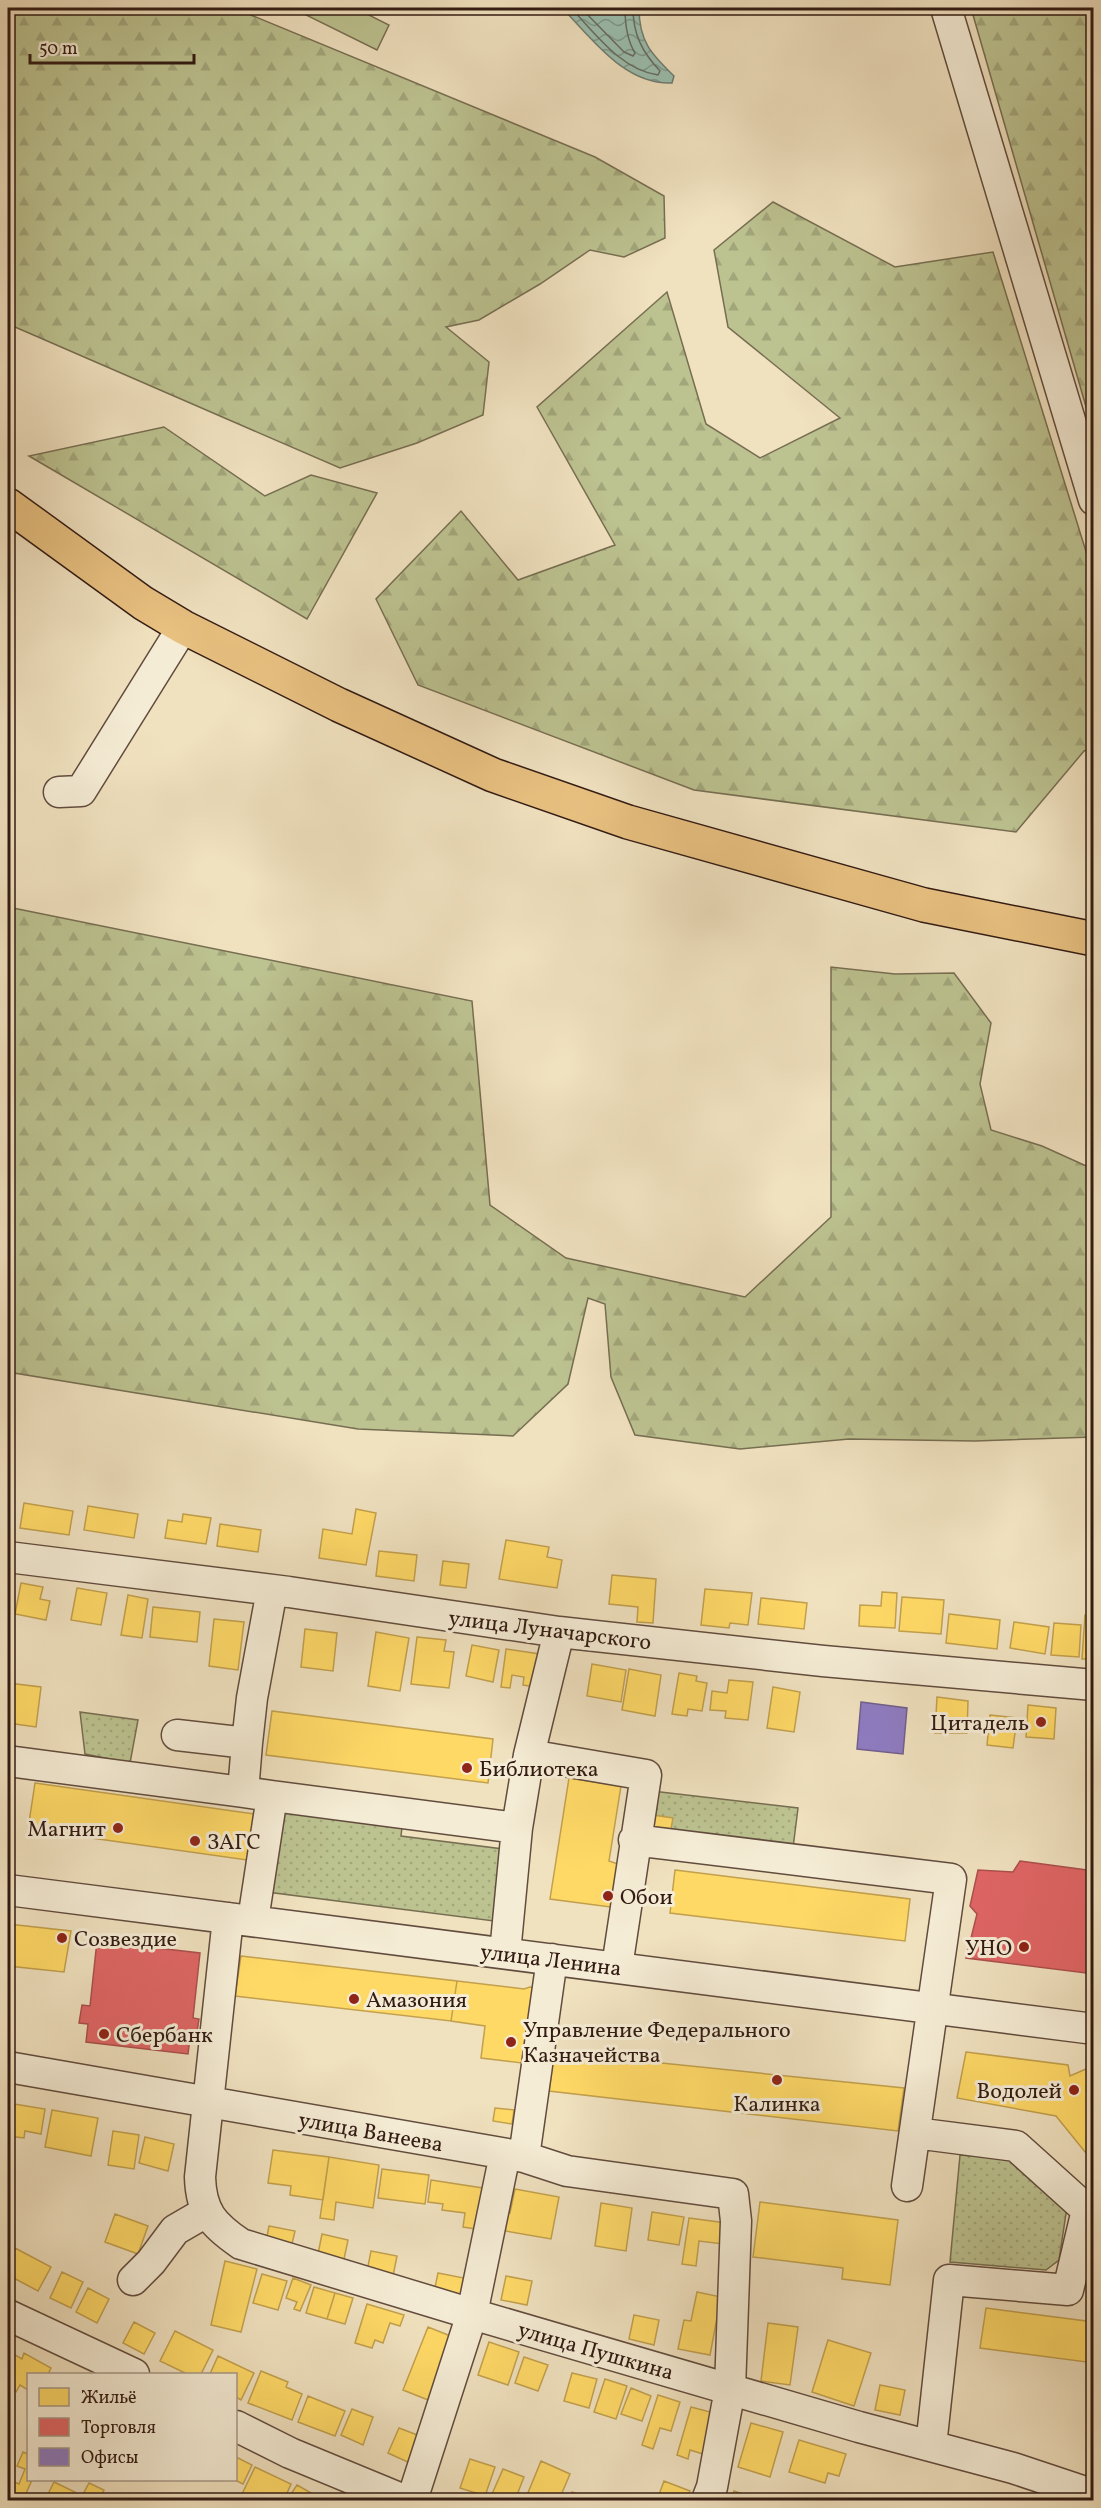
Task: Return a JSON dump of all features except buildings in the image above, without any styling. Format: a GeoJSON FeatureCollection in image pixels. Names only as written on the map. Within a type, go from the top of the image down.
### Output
{"type":"FeatureCollection","features":[{"type":"Feature","properties":{"kind":"main road"},"geometry":{"type":"LineString","coordinates":[[8,505],[143,603],[183,627],[339,705],[493,775],[628,822],[924,905],[1094,939]]}},
{"type":"Feature","properties":{"kind":"street"},"geometry":{"type":"LineString","coordinates":[[946,8],[1094,500]]}},
{"type":"Feature","properties":{"kind":"street"},"geometry":{"type":"LineString","coordinates":[[59,792],[81,791],[183,627]]}},
{"type":"Feature","properties":{"kind":"street","name":"улица Луначарского"},"geometry":{"type":"LineString","coordinates":[[8,1557],[273,1590],[559,1632],[823,1661],[1094,1685]]}},
{"type":"Feature","properties":{"kind":"street"},"geometry":{"type":"LineString","coordinates":[[133,2280],[151,2262],[176,2230],[206,2212],[201,2197],[200,2177],[208,2103],[240,1919],[257,1794],[247,1743],[252,1698],[273,1590]]}},
{"type":"Feature","properties":{"kind":"street"},"geometry":{"type":"LineString","coordinates":[[505,1953],[517,1828],[529,1755],[559,1632]]}},
{"type":"Feature","properties":{"kind":"street"},"geometry":{"type":"LineString","coordinates":[[177,1735],[247,1743]]}},
{"type":"Feature","properties":{"kind":"street"},"geometry":{"type":"LineString","coordinates":[[529,1755],[646,1775],[634,1840],[617,1967]]}},
{"type":"Feature","properties":{"kind":"street"},"geometry":{"type":"LineString","coordinates":[[8,1768],[257,1794],[517,1828]]}},
{"type":"Feature","properties":{"kind":"street"},"geometry":{"type":"LineString","coordinates":[[634,1840],[951,1879],[907,2186]]}},
{"type":"Feature","properties":{"kind":"street","name":"улица Ленина"},"geometry":{"type":"LineString","coordinates":[[8,1890],[85,1902],[240,1919],[1094,2029]]}},
{"type":"Feature","properties":{"kind":"street"},"geometry":{"type":"LineString","coordinates":[[412,2500],[472,2314],[514,2156],[552,1959]]}},
{"type":"Feature","properties":{"kind":"street","name":"улица Ванеева"},"geometry":{"type":"LineString","coordinates":[[8,2067],[514,2156],[567,2171],[733,2194],[736,2221],[730,2389]]}},
{"type":"Feature","properties":{"kind":"street"},"geometry":{"type":"LineString","coordinates":[[915,2133],[1016,2146],[1087,2210],[1068,2290],[949,2280],[931,2446]]}},
{"type":"Feature","properties":{"kind":"street","name":"улица Пушкина"},"geometry":{"type":"LineString","coordinates":[[206,2212],[222,2231],[241,2244],[730,2389],[1012,2468],[1094,2495]]}},
{"type":"Feature","properties":{"kind":"street"},"geometry":{"type":"LineString","coordinates":[[9,2320],[87,2350],[132,2373]]}},
{"type":"Feature","properties":{"kind":"street"},"geometry":{"type":"LineString","coordinates":[[707,2500],[712,2487],[730,2389]]}},
{"type":"Feature","properties":{"kind":"street"},"geometry":{"type":"LineString","coordinates":[[237,2426],[290,2453],[404,2500]]}},
{"type":"Feature","properties":{"kind":"green space"},"geometry":{"type":"Polygon","coordinates":[[[8,8],[234,8],[595,157],[664,196],[665,238],[624,257],[590,250],[540,284],[479,320],[446,327],[489,362],[483,415],[417,443],[340,468],[8,324],[8,8]]]}},
{"type":"Feature","properties":{"kind":"green space"},"geometry":{"type":"Polygon","coordinates":[[[307,8],[355,8],[389,25],[377,50],[304,14],[307,8]]]}},
{"type":"Feature","properties":{"kind":"green space"},"geometry":{"type":"Polygon","coordinates":[[[971,8],[1093,8],[1093,431],[971,8]]]}},
{"type":"Feature","properties":{"kind":"green space"},"geometry":{"type":"Polygon","coordinates":[[[773,202],[895,267],[993,252],[1093,574],[1093,748],[1084,751],[1016,832],[694,790],[418,685],[376,599],[461,511],[518,580],[615,545],[537,407],[667,292],[706,424],[760,458],[840,418],[728,327],[714,250],[773,202]]]}},
{"type":"Feature","properties":{"kind":"green space"},"geometry":{"type":"Polygon","coordinates":[[[164,427],[265,496],[311,475],[377,493],[307,619],[29,456],[164,427]]]}},
{"type":"Feature","properties":{"kind":"green space"},"geometry":{"type":"Polygon","coordinates":[[[8,907],[472,1001],[490,1205],[566,1258],[745,1297],[831,1217],[831,967],[895,974],[954,973],[991,1023],[980,1084],[991,1130],[1042,1146],[1093,1169],[1093,1437],[975,1441],[849,1439],[740,1449],[635,1435],[611,1377],[605,1304],[588,1298],[568,1384],[513,1436],[358,1429],[8,1372],[8,907]]]}},
{"type":"Feature","properties":{"kind":"green space"},"geometry":{"type":"Polygon","coordinates":[[[80,1712],[138,1720],[130,1763],[85,1754],[80,1712]]]}},
{"type":"Feature","properties":{"kind":"green space"},"geometry":{"type":"Polygon","coordinates":[[[652,1791],[798,1808],[793,1848],[647,1831],[652,1791]]]}},
{"type":"Feature","properties":{"kind":"green space"},"geometry":{"type":"Polygon","coordinates":[[[278,1803],[403,1819],[401,1836],[503,1849],[494,1921],[267,1892],[278,1803]]]}},
{"type":"Feature","properties":{"kind":"green space"},"geometry":{"type":"Polygon","coordinates":[[[960,2155],[1013,2159],[1067,2207],[1059,2260],[1046,2270],[950,2262],[960,2155]]]}},
{"type":"Feature","properties":{"kind":"water"},"geometry":{"type":"Polygon","coordinates":[[[562,8],[639,8],[644,38],[653,54],[674,76],[672,83],[655,82],[624,68],[610,58],[562,8]]]}},
{"type":"Feature","properties":{"kind":"place","name":"Цитадель"},"geometry":{"type":"Point","coordinates":[1041,1722]}},
{"type":"Feature","properties":{"kind":"place","name":"Библиотека"},"geometry":{"type":"Point","coordinates":[467,1768]}},
{"type":"Feature","properties":{"kind":"place","name":"Магнит"},"geometry":{"type":"Point","coordinates":[118,1828]}},
{"type":"Feature","properties":{"kind":"place","name":"ЗАГС"},"geometry":{"type":"Point","coordinates":[195,1841]}},
{"type":"Feature","properties":{"kind":"place","name":"Обои"},"geometry":{"type":"Point","coordinates":[608,1896]}},
{"type":"Feature","properties":{"kind":"place","name":"Созвездие"},"geometry":{"type":"Point","coordinates":[62,1938]}},
{"type":"Feature","properties":{"kind":"place","name":"УНО"},"geometry":{"type":"Point","coordinates":[1024,1947]}},
{"type":"Feature","properties":{"kind":"place","name":"Амазония"},"geometry":{"type":"Point","coordinates":[354,1999]}},
{"type":"Feature","properties":{"kind":"place","name":"Сбербанк"},"geometry":{"type":"Point","coordinates":[104,2034]}},
{"type":"Feature","properties":{"kind":"place","name":"Управление Федерального Казначейства"},"geometry":{"type":"Point","coordinates":[511,2042]}},
{"type":"Feature","properties":{"kind":"place","name":"Калинка"},"geometry":{"type":"Point","coordinates":[777,2080]}},
{"type":"Feature","properties":{"kind":"place","name":"Водолей"},"geometry":{"type":"Point","coordinates":[1074,2090]}}]}
